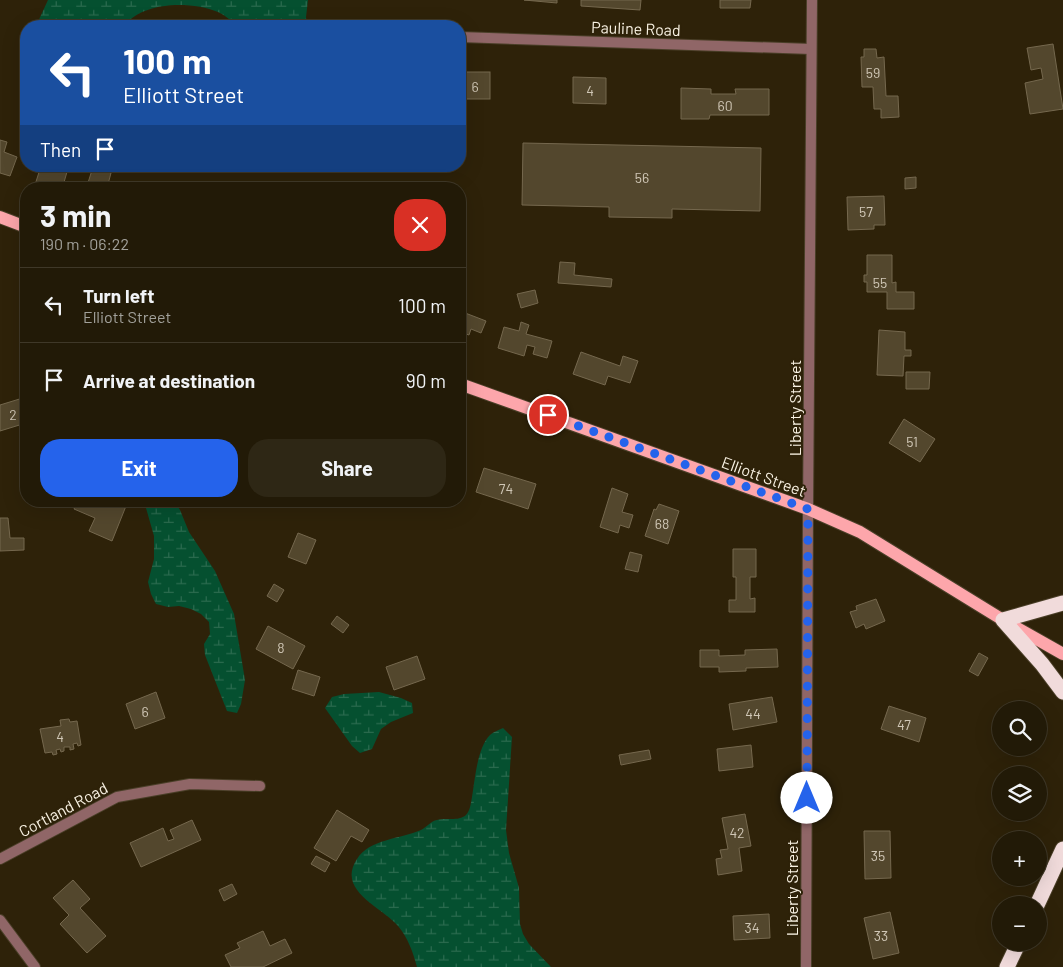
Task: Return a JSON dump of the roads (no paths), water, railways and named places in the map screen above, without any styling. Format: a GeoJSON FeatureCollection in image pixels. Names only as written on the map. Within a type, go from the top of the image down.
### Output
{"type":"FeatureCollection","features":[{"type":"Feature","properties":{"kind":"highway"},"geometry":{"type":"LineString","coordinates":[[1063,603],[1003,620],[1042,664],[1063,692]]}},
{"type":"Feature","properties":{"kind":"highway"},"geometry":{"type":"LineString","coordinates":[[1041,896],[1063,849]]}},
{"type":"Feature","properties":{"kind":"highway"},"geometry":{"type":"LineString","coordinates":[[1007,967],[1015,951]]}},
{"type":"Feature","properties":{"kind":"main road"},"geometry":{"type":"LineString","coordinates":[[0,218],[20,225]]}},
{"type":"Feature","properties":{"kind":"main road","name":"Elliott Street"},"geometry":{"type":"LineString","coordinates":[[466,386],[808,509],[860,532],[1003,620],[1063,654]]}},
{"type":"Feature","properties":{"kind":"street","name":"Liberty Street"},"geometry":{"type":"LineString","coordinates":[[806,967],[812,0]]}},
{"type":"Feature","properties":{"kind":"street","name":"Pauline Road"},"geometry":{"type":"LineString","coordinates":[[466,37],[811,49]]}},
{"type":"Feature","properties":{"kind":"street","name":"Cortland Road"},"geometry":{"type":"LineString","coordinates":[[0,859],[117,797],[190,784],[260,786]]}},
{"type":"Feature","properties":{"kind":"street"},"geometry":{"type":"LineString","coordinates":[[0,920],[35,967]]}}]}
